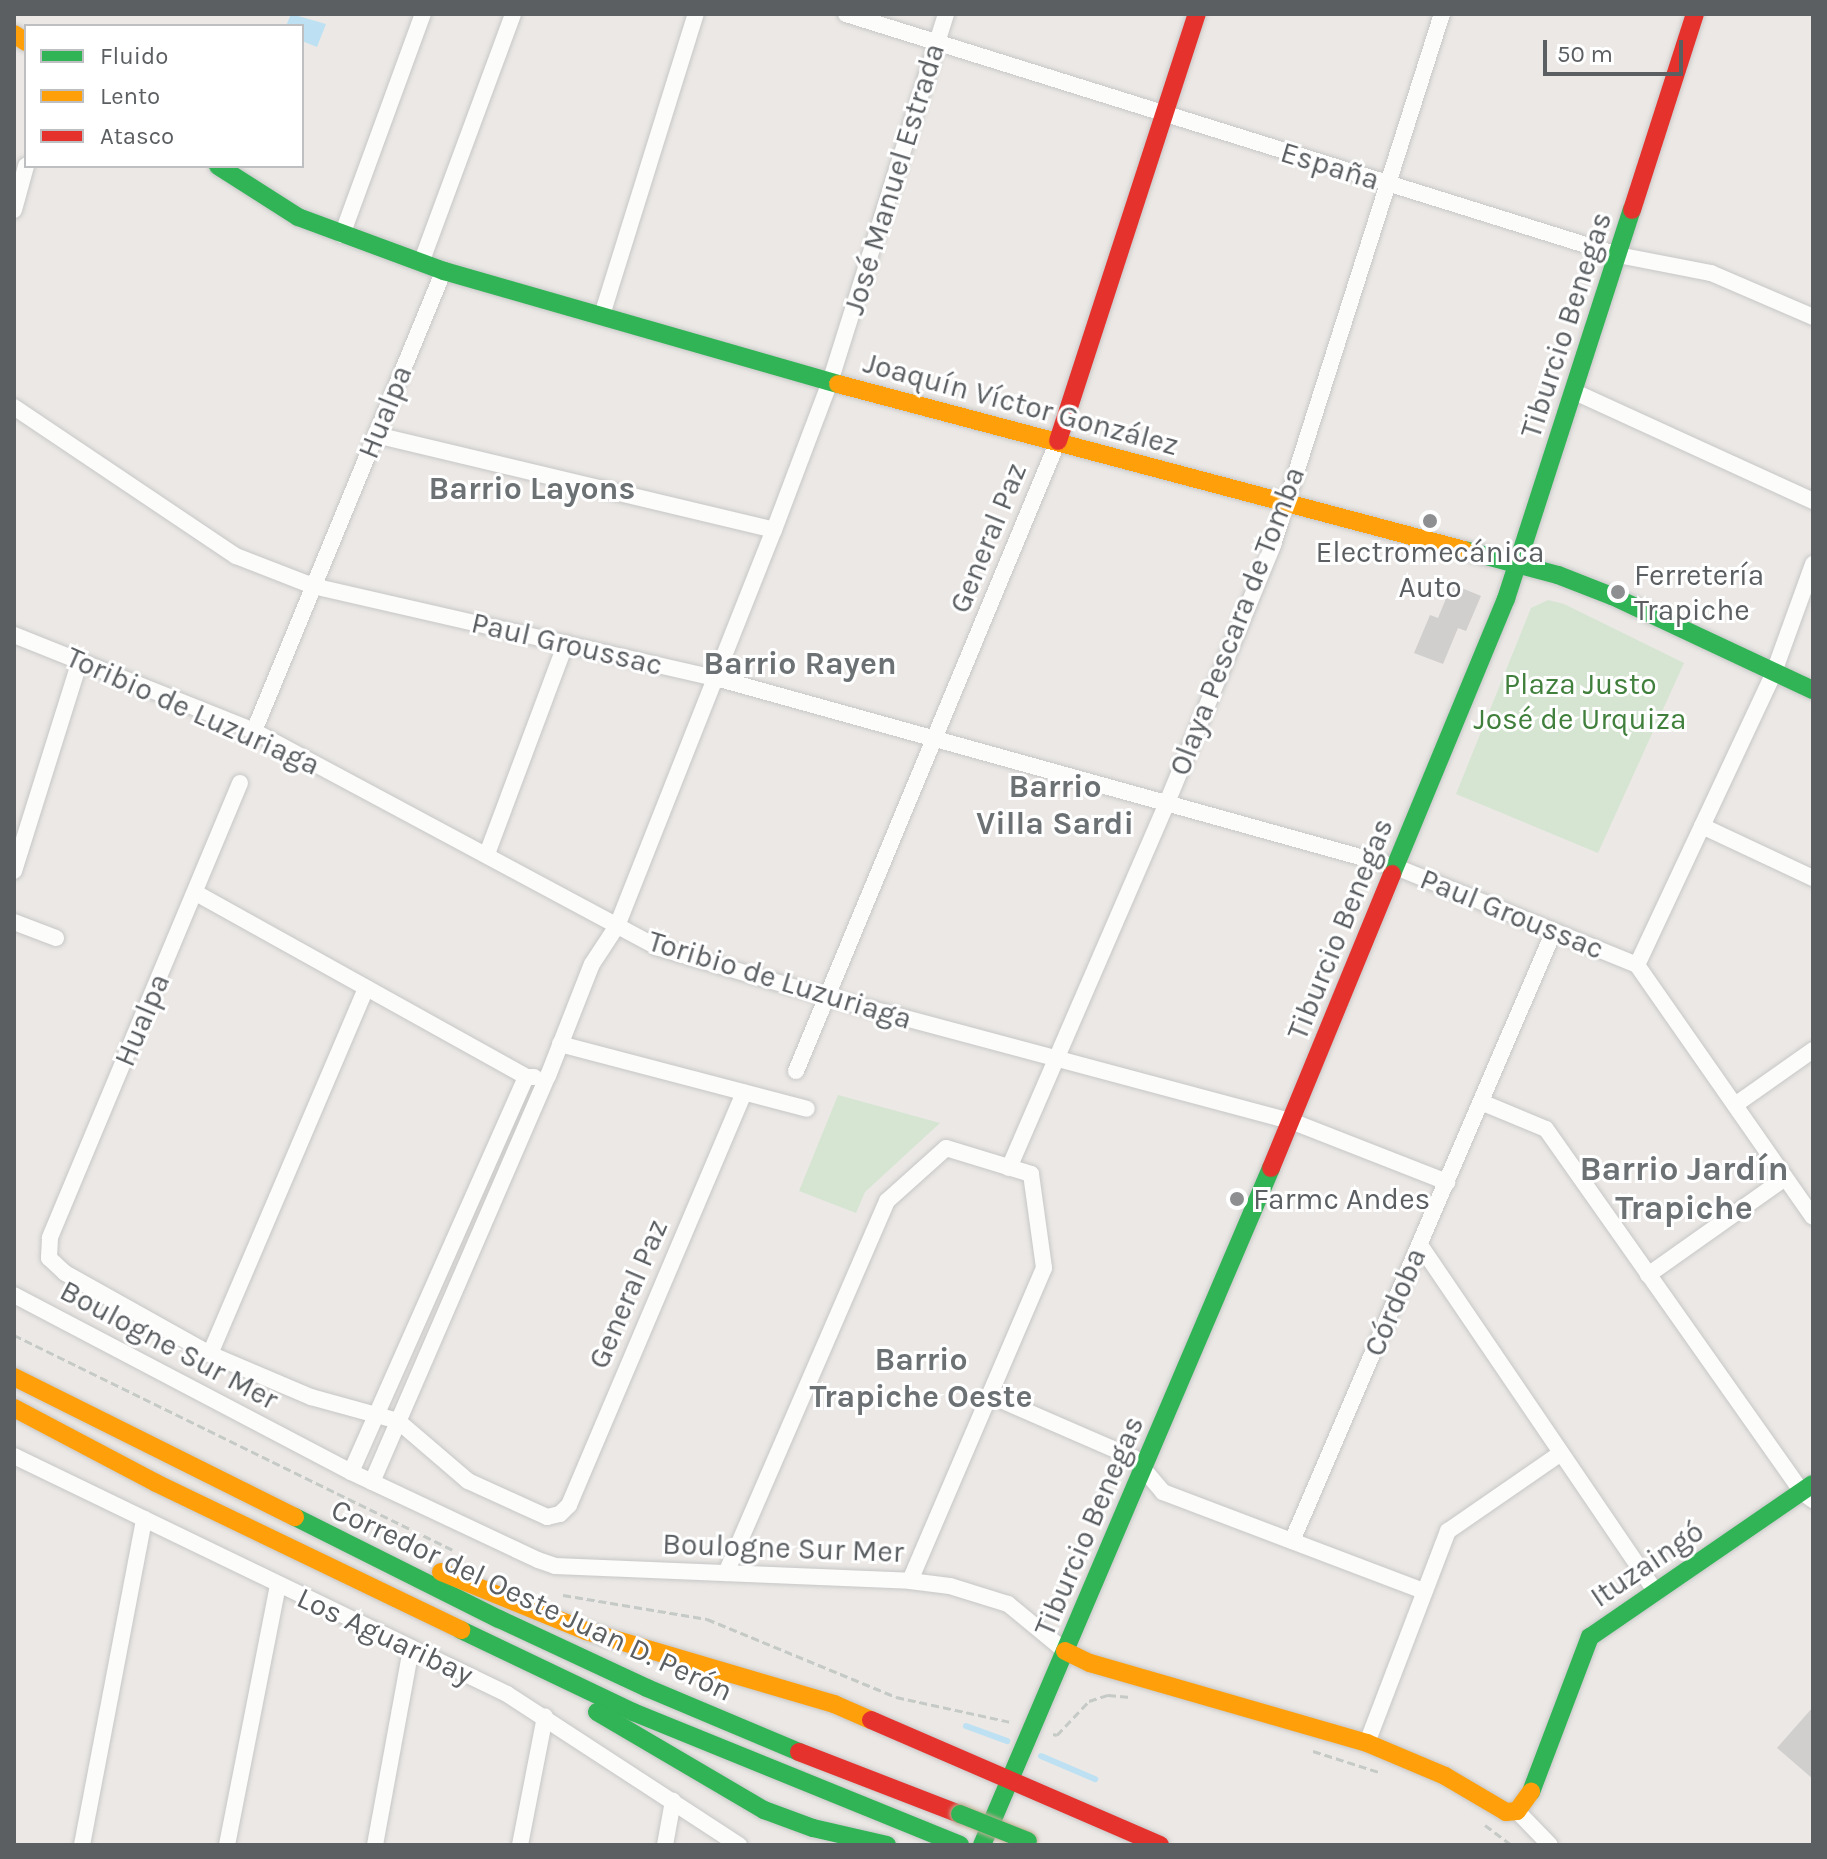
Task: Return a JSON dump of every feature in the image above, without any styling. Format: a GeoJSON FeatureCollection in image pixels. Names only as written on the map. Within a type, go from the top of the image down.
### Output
{"type":"FeatureCollection","features":[{"type":"Feature","properties":{"kind":"main road","name":"General Paz"},"geometry":{"type":"LineString","coordinates":[[1058,441],[1197,14]]}},
{"type":"Feature","properties":{"kind":"main road","name":"Tiburcio Benegas"},"geometry":{"type":"LineString","coordinates":[[982,1845],[1291,1121],[1517,565],[1695,14]]}},
{"type":"Feature","properties":{"kind":"main road","name":"Joaquín Víctor González"},"geometry":{"type":"LineString","coordinates":[[221,168],[298,217],[444,271],[830,382],[1558,575],[1612,596],[1813,690]]}},
{"type":"Feature","properties":{"kind":"main road","name":"Corredor del Oeste Juan D. Perón"},"geometry":{"type":"LineString","coordinates":[[14,1377],[356,1549],[647,1688],[766,1740],[1033,1843]]}},
{"type":"Feature","properties":{"kind":"main road","name":"Corredor del Oeste Juan D. Perón"},"geometry":{"type":"LineString","coordinates":[[14,1408],[156,1483],[633,1712],[955,1843]]}},
{"type":"Feature","properties":{"kind":"main road","name":"Ituzaingó"},"geometry":{"type":"LineString","coordinates":[[1517,1811],[1531,1791],[1590,1637],[1809,1492]]}},
{"type":"Feature","properties":{"kind":"main road"},"geometry":{"type":"LineString","coordinates":[[356,1549],[428,1566],[586,1631],[834,1704],[1160,1845]]}},
{"type":"Feature","properties":{"kind":"main road"},"geometry":{"type":"LineString","coordinates":[[466,1634],[728,1792],[813,1828],[887,1845]]}},
{"type":"Feature","properties":{"kind":"main road","name":"Boulogne Sur Mer"},"geometry":{"type":"LineString","coordinates":[[1065,1651],[1090,1663],[1367,1743],[1445,1776],[1506,1812],[1517,1811]]}},
{"type":"Feature","properties":{"kind":"street"},"geometry":{"type":"LineString","coordinates":[[342,235],[423,14]]}},
{"type":"Feature","properties":{"kind":"street"},"geometry":{"type":"LineString","coordinates":[[421,263],[513,14]]}},
{"type":"Feature","properties":{"kind":"street"},"geometry":{"type":"LineString","coordinates":[[602,315],[696,14]]}},
{"type":"Feature","properties":{"kind":"street","name":"España"},"geometry":{"type":"LineString","coordinates":[[846,14],[1618,255],[1711,273],[1813,317]]}},
{"type":"Feature","properties":{"kind":"street","name":"José Manuel Estrada"},"geometry":{"type":"LineString","coordinates":[[560,1044],[592,964],[617,926],[830,382],[946,14]]}},
{"type":"Feature","properties":{"kind":"street","name":"Olaya Pescara de Tomba"},"geometry":{"type":"LineString","coordinates":[[1009,1168],[1166,805],[1288,504],[1442,14]]}},
{"type":"Feature","properties":{"kind":"street"},"geometry":{"type":"LineString","coordinates":[[14,210],[25,168]]}},
{"type":"Feature","properties":{"kind":"street","name":"Hualpa"},"geometry":{"type":"LineString","coordinates":[[254,731],[444,271]]}},
{"type":"Feature","properties":{"kind":"street"},"geometry":{"type":"LineString","coordinates":[[1575,392],[1813,501]]}},
{"type":"Feature","properties":{"kind":"street","name":"Paul Groussac"},"geometry":{"type":"LineString","coordinates":[[14,407],[236,556],[313,586],[716,678],[1396,867],[1637,965],[1813,1217]]}},
{"type":"Feature","properties":{"kind":"street"},"geometry":{"type":"LineString","coordinates":[[376,435],[774,530]]}},
{"type":"Feature","properties":{"kind":"street","name":"General Paz"},"geometry":{"type":"LineString","coordinates":[[796,1071],[1058,441]]}},
{"type":"Feature","properties":{"kind":"street"},"geometry":{"type":"LineString","coordinates":[[1637,965],[1774,672],[1813,564]]}},
{"type":"Feature","properties":{"kind":"street","name":"Toribio de Luzuriaga"},"geometry":{"type":"LineString","coordinates":[[14,635],[254,731],[656,947],[827,997],[1291,1121],[1447,1182]]}},
{"type":"Feature","properties":{"kind":"street"},"geometry":{"type":"LineString","coordinates":[[487,854],[566,643]]}},
{"type":"Feature","properties":{"kind":"street"},"geometry":{"type":"LineString","coordinates":[[14,871],[80,661]]}},
{"type":"Feature","properties":{"kind":"street","name":"Hualpa"},"geometry":{"type":"LineString","coordinates":[[210,1354],[65,1273],[49,1258],[50,1238],[240,783]]}},
{"type":"Feature","properties":{"kind":"street"},"geometry":{"type":"LineString","coordinates":[[1702,826],[1813,878]]}},
{"type":"Feature","properties":{"kind":"street"},"geometry":{"type":"LineString","coordinates":[[196,893],[526,1077],[548,1076]]}},
{"type":"Feature","properties":{"kind":"street"},"geometry":{"type":"LineString","coordinates":[[14,922],[56,938]]}},
{"type":"Feature","properties":{"kind":"street","name":"Córdoba"},"geometry":{"type":"LineString","coordinates":[[1292,1541],[1554,931]]}},
{"type":"Feature","properties":{"kind":"street"},"geometry":{"type":"LineString","coordinates":[[366,988],[210,1354],[311,1397],[398,1421]]}},
{"type":"Feature","properties":{"kind":"street"},"geometry":{"type":"LineString","coordinates":[[372,1482],[560,1044],[807,1109]]}},
{"type":"Feature","properties":{"kind":"street"},"geometry":{"type":"LineString","coordinates":[[1735,1105],[1813,1050]]}},
{"type":"Feature","properties":{"kind":"street"},"geometry":{"type":"LineString","coordinates":[[351,1472],[526,1077]]}},
{"type":"Feature","properties":{"kind":"street","name":"General Paz"},"geometry":{"type":"LineString","coordinates":[[398,1421],[468,1481],[547,1517],[560,1514],[569,1505],[744,1093]]}},
{"type":"Feature","properties":{"kind":"street"},"geometry":{"type":"LineString","coordinates":[[1481,1102],[1546,1129],[1648,1275],[1809,1492]]}},
{"type":"Feature","properties":{"kind":"street"},"geometry":{"type":"LineString","coordinates":[[726,1573],[887,1201],[946,1148],[1031,1174],[1044,1268],[910,1581]]}},
{"type":"Feature","properties":{"kind":"street"},"geometry":{"type":"LineString","coordinates":[[1648,1275],[1785,1178]]}},
{"type":"Feature","properties":{"kind":"street"},"geometry":{"type":"LineString","coordinates":[[1420,1245],[1656,1592]]}},
{"type":"Feature","properties":{"kind":"street","name":"Boulogne Sur Mer"},"geometry":{"type":"LineString","coordinates":[[14,1295],[351,1472],[555,1566],[910,1581],[970,1591],[1008,1604],[1065,1651]]}},
{"type":"Feature","properties":{"kind":"street"},"geometry":{"type":"LineString","coordinates":[[989,1395],[1122,1452],[1144,1468],[1163,1492],[1424,1591]]}},
{"type":"Feature","properties":{"kind":"street"},"geometry":{"type":"LineString","coordinates":[[1367,1743],[1448,1531],[1561,1453]]}},
{"type":"Feature","properties":{"kind":"street","name":"Los Aguaribay"},"geometry":{"type":"LineString","coordinates":[[14,1456],[545,1716],[739,1845]]}},
{"type":"Feature","properties":{"kind":"street"},"geometry":{"type":"LineString","coordinates":[[82,1845],[144,1519]]}},
{"type":"Feature","properties":{"kind":"street"},"geometry":{"type":"LineString","coordinates":[[227,1845],[278,1585]]}},
{"type":"Feature","properties":{"kind":"street"},"geometry":{"type":"LineString","coordinates":[[375,1845],[411,1648]]}},
{"type":"Feature","properties":{"kind":"street"},"geometry":{"type":"LineString","coordinates":[[520,1845],[545,1716]]}},
{"type":"Feature","properties":{"kind":"street"},"geometry":{"type":"LineString","coordinates":[[665,1845],[673,1801]]}},
{"type":"Feature","properties":{"kind":"street","name":"Boulogne Sur Mer"},"geometry":{"type":"LineString","coordinates":[[1517,1811],[1550,1845]]}},
{"type":"Feature","properties":{"kind":"path"},"geometry":{"type":"LineString","coordinates":[[14,1335],[456,1552]]}},
{"type":"Feature","properties":{"kind":"path"},"geometry":{"type":"LineString","coordinates":[[554,1593],[707,1619],[896,1697],[1057,1735],[1089,1701],[1108,1695],[1137,1697]]}},
{"type":"Feature","properties":{"kind":"path"},"geometry":{"type":"LineString","coordinates":[[1301,1747],[1385,1774]]}},
{"type":"Feature","properties":{"kind":"path"},"geometry":{"type":"LineString","coordinates":[[1481,1822],[1512,1845]]}},
{"type":"Feature","properties":{"kind":"green space","name":"Plaza Justo José de Urquiza"},"geometry":{"type":"Polygon","coordinates":[[[1548,600],[1564,604],[1684,663],[1598,853],[1456,794],[1531,608],[1548,600]]]}},
{"type":"Feature","properties":{"kind":"green space"},"geometry":{"type":"Polygon","coordinates":[[[838,1095],[940,1123],[865,1192],[856,1213],[799,1191],[838,1095]]]}},
{"type":"Feature","properties":{"kind":"water"},"geometry":{"type":"Polygon","coordinates":[[[291,14],[326,24],[317,47],[304,42],[304,24],[287,24],[291,14]]]}},
{"type":"Feature","properties":{"kind":"building"},"geometry":{"type":"Polygon","coordinates":[[[1452,584],[1481,596],[1466,631],[1458,628],[1443,664],[1414,653],[1430,615],[1438,618],[1452,584]]]}},
{"type":"Feature","properties":{"kind":"building"},"geometry":{"type":"Polygon","coordinates":[[[1813,1707],[1813,1779],[1777,1748],[1813,1707]]]}},
{"type":"Feature","properties":{"kind":"waterway"},"geometry":{"type":"LineString","coordinates":[[966,1726],[1007,1741]]}},
{"type":"Feature","properties":{"kind":"waterway"},"geometry":{"type":"LineString","coordinates":[[1041,1756],[1095,1779]]}},
{"type":"Feature","properties":{"kind":"traffic: fast"},"geometry":{"type":"LineString","coordinates":[[221,168],[298,217],[444,271],[838,384]]}},
{"type":"Feature","properties":{"kind":"traffic: fast"},"geometry":{"type":"LineString","coordinates":[[1392,874],[1506,599],[1632,210]]}},
{"type":"Feature","properties":{"kind":"traffic: fast"},"geometry":{"type":"LineString","coordinates":[[1464,550],[1558,575],[1612,596],[1813,690]]}},
{"type":"Feature","properties":{"kind":"traffic: fast"},"geometry":{"type":"LineString","coordinates":[[982,1845],[1271,1168]]}},
{"type":"Feature","properties":{"kind":"traffic: fast"},"geometry":{"type":"LineString","coordinates":[[1531,1792],[1590,1637],[1813,1484]]}},
{"type":"Feature","properties":{"kind":"traffic: fast"},"geometry":{"type":"LineString","coordinates":[[295,1517],[499,1619],[647,1688],[799,1752]]}},
{"type":"Feature","properties":{"kind":"traffic: fast"},"geometry":{"type":"LineString","coordinates":[[461,1630],[633,1712],[960,1845]]}},
{"type":"Feature","properties":{"kind":"traffic: fast"},"geometry":{"type":"LineString","coordinates":[[597,1712],[764,1810],[813,1828],[887,1845]]}},
{"type":"Feature","properties":{"kind":"traffic: fast"},"geometry":{"type":"LineString","coordinates":[[960,1814],[1028,1841]]}},
{"type":"Feature","properties":{"kind":"traffic: slow"},"geometry":{"type":"LineString","coordinates":[[14,34],[24,41]]}},
{"type":"Feature","properties":{"kind":"traffic: slow"},"geometry":{"type":"LineString","coordinates":[[838,384],[1464,550]]}},
{"type":"Feature","properties":{"kind":"traffic: slow"},"geometry":{"type":"LineString","coordinates":[[14,1377],[295,1517]]}},
{"type":"Feature","properties":{"kind":"traffic: slow"},"geometry":{"type":"LineString","coordinates":[[14,1408],[156,1483],[461,1630]]}},
{"type":"Feature","properties":{"kind":"traffic: slow"},"geometry":{"type":"LineString","coordinates":[[441,1572],[586,1631],[834,1704],[871,1720]]}},
{"type":"Feature","properties":{"kind":"traffic: slow"},"geometry":{"type":"LineString","coordinates":[[1065,1651],[1090,1663],[1367,1743],[1445,1776],[1506,1812],[1517,1811],[1531,1792]]}},
{"type":"Feature","properties":{"kind":"traffic: jam"},"geometry":{"type":"LineString","coordinates":[[1058,441],[1197,14]]}},
{"type":"Feature","properties":{"kind":"traffic: jam"},"geometry":{"type":"LineString","coordinates":[[1632,210],[1695,14]]}},
{"type":"Feature","properties":{"kind":"traffic: jam"},"geometry":{"type":"LineString","coordinates":[[1271,1168],[1392,874]]}},
{"type":"Feature","properties":{"kind":"traffic: jam"},"geometry":{"type":"LineString","coordinates":[[871,1720],[1160,1845]]}},
{"type":"Feature","properties":{"kind":"traffic: jam"},"geometry":{"type":"LineString","coordinates":[[799,1752],[960,1814]]}},
{"type":"Feature","properties":{"kind":"place","name":"Electromecánica Auto"},"geometry":{"type":"Point","coordinates":[1430,521]}},
{"type":"Feature","properties":{"kind":"place","name":"Ferretería Trapiche"},"geometry":{"type":"Point","coordinates":[1618,592]}},
{"type":"Feature","properties":{"kind":"place","name":"Farmc Andes"},"geometry":{"type":"Point","coordinates":[1237,1199]}},
{"type":"Feature","properties":{"kind":"district","name":"Barrio Layons"},"geometry":{"type":"Point","coordinates":[532,489]}},
{"type":"Feature","properties":{"kind":"district","name":"Barrio Rayen"},"geometry":{"type":"Point","coordinates":[800,664]}},
{"type":"Feature","properties":{"kind":"district","name":"Barrio Villa Sardi"},"geometry":{"type":"Point","coordinates":[1055,806]}},
{"type":"Feature","properties":{"kind":"district","name":"Barrio Jardín Trapiche"},"geometry":{"type":"Point","coordinates":[1684,1188]}},
{"type":"Feature","properties":{"kind":"district","name":"Barrio Trapiche Oeste"},"geometry":{"type":"Point","coordinates":[921,1380]}}]}
